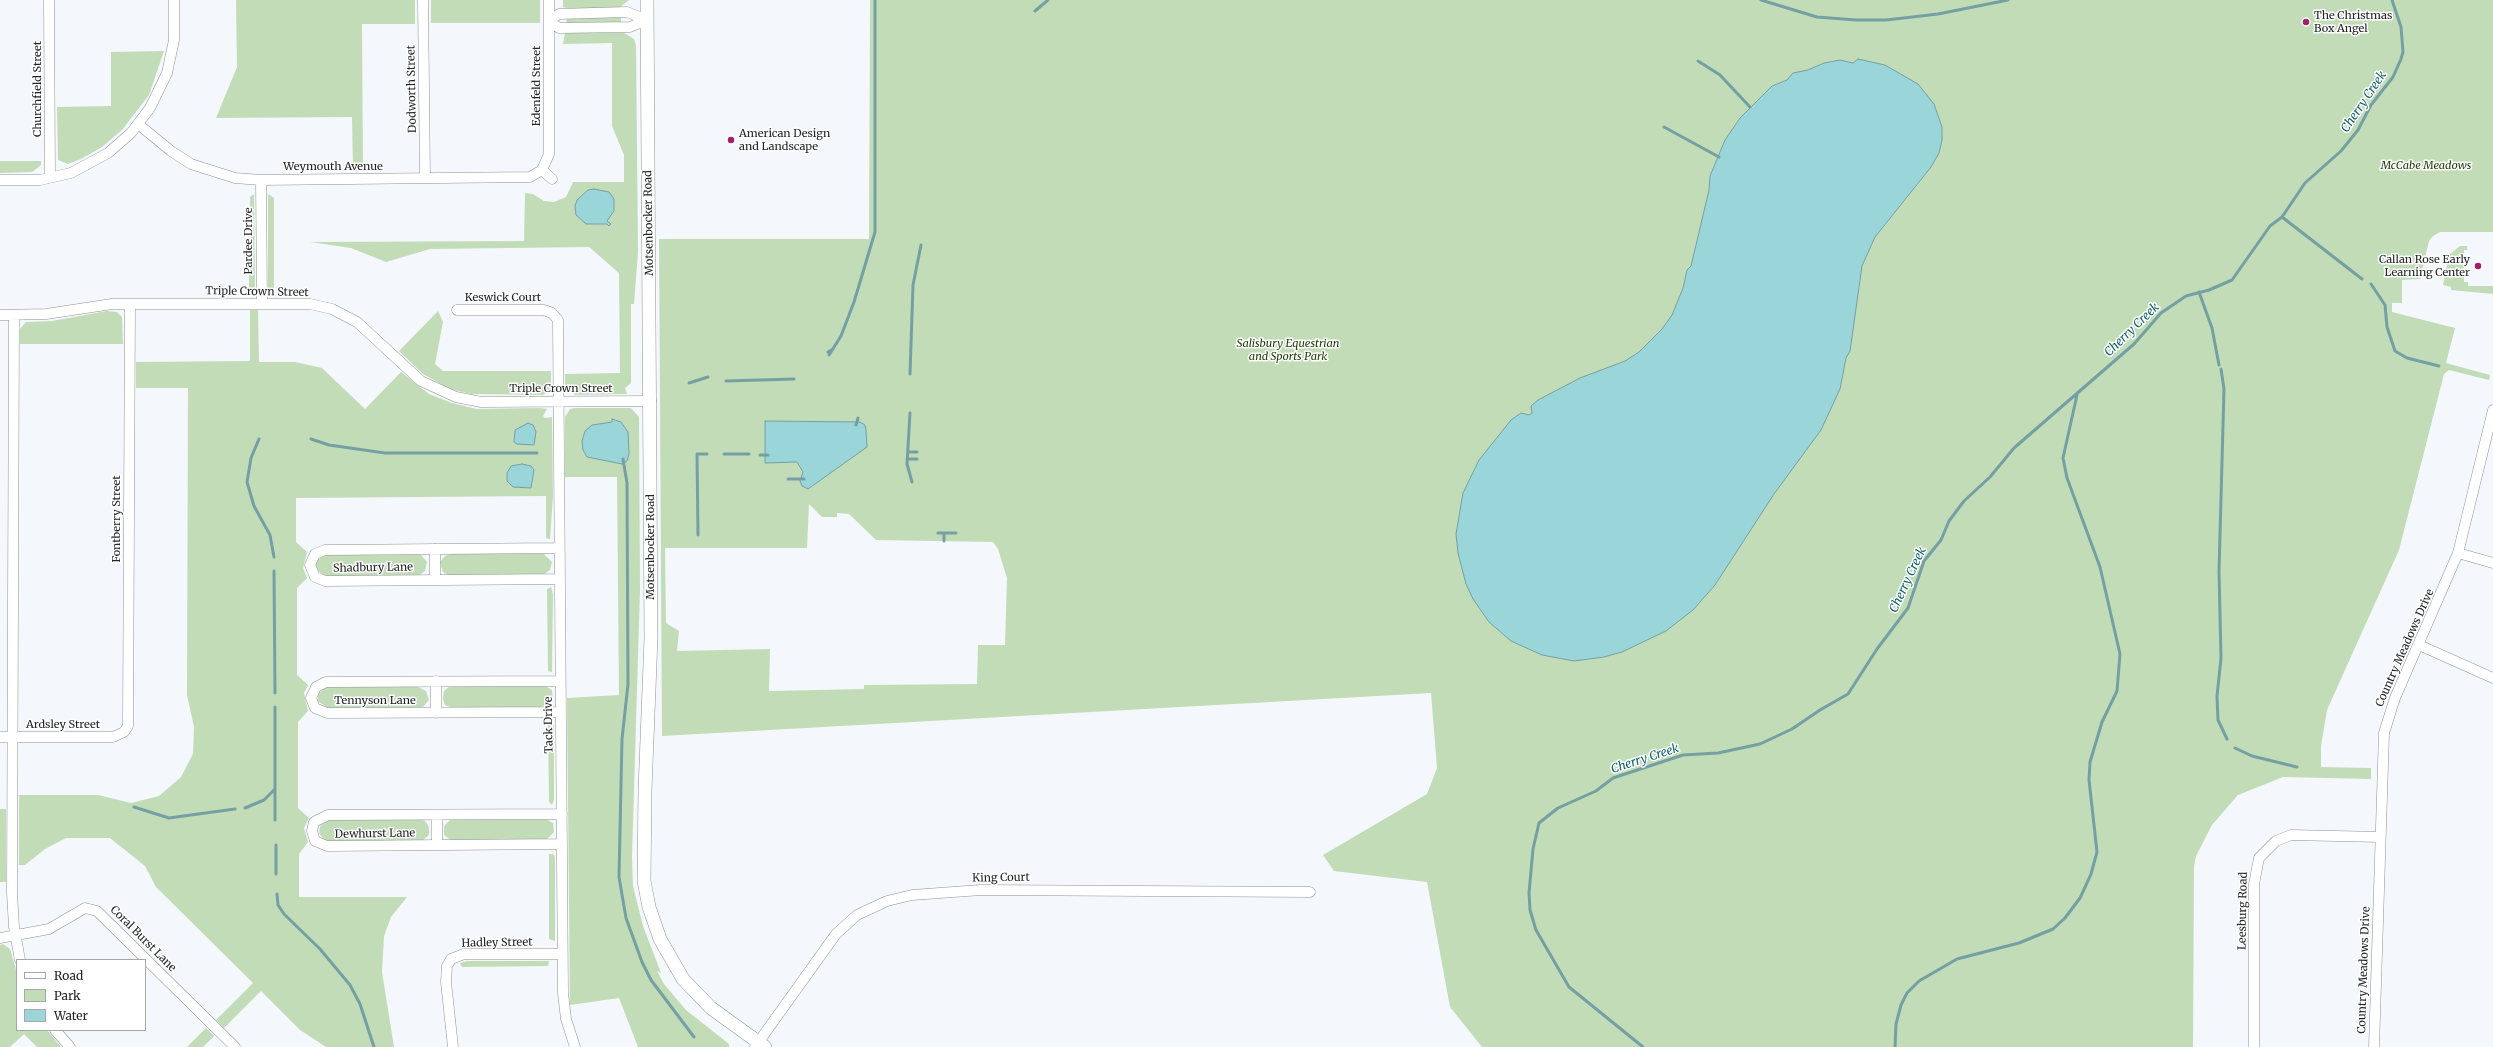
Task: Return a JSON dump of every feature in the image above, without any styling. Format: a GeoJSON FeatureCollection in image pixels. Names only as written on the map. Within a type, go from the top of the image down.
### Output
{"type":"FeatureCollection","features":[{"type":"Feature","properties":{"kind":"main road","name":"Motsenbocker Road"},"geometry":{"type":"LineString","coordinates":[[647,0],[651,401],[651,638],[644,845],[646,893],[660,939],[682,979],[711,1008],[759,1045]]}},
{"type":"Feature","properties":{"kind":"street","name":"Churchfield Street"},"geometry":{"type":"LineString","coordinates":[[49,0],[50,178]]}},
{"type":"Feature","properties":{"kind":"street"},"geometry":{"type":"LineString","coordinates":[[0,180],[50,178],[80,169],[99,159],[117,146],[138,124],[156,99],[167,72],[174,40],[174,0]]}},
{"type":"Feature","properties":{"kind":"street","name":"Dodworth Street"},"geometry":{"type":"LineString","coordinates":[[423,0],[425,178]]}},
{"type":"Feature","properties":{"kind":"street","name":"Edenfeld Street"},"geometry":{"type":"LineString","coordinates":[[542,170],[550,154],[549,0]]}},
{"type":"Feature","properties":{"kind":"street"},"geometry":{"type":"LineString","coordinates":[[627,12],[647,20],[630,27],[559,28],[549,21],[559,14],[627,12]]}},
{"type":"Feature","properties":{"kind":"street","name":"Weymouth Avenue"},"geometry":{"type":"LineString","coordinates":[[138,124],[171,151],[191,164],[225,176],[261,180],[525,178],[535,175],[542,170]]}},
{"type":"Feature","properties":{"kind":"street"},"geometry":{"type":"LineString","coordinates":[[542,170],[552,179]]}},
{"type":"Feature","properties":{"kind":"street","name":"Pardee Drive"},"geometry":{"type":"LineString","coordinates":[[261,180],[262,303]]}},
{"type":"Feature","properties":{"kind":"street","name":"Triple Crown Street"},"geometry":{"type":"LineString","coordinates":[[0,315],[46,314],[103,304],[310,304],[340,312],[369,331],[421,381],[448,395],[481,402],[651,401]]}},
{"type":"Feature","properties":{"kind":"street","name":"Fontberry Street"},"geometry":{"type":"LineString","coordinates":[[127,735],[129,722],[130,304]]}},
{"type":"Feature","properties":{"kind":"street","name":"Keswick Court"},"geometry":{"type":"LineString","coordinates":[[457,310],[544,310],[556,316],[558,329],[558,402]]}},
{"type":"Feature","properties":{"kind":"street"},"geometry":{"type":"LineString","coordinates":[[14,315],[12,893],[15,935],[20,959]]}},
{"type":"Feature","properties":{"kind":"street","name":"Tack Drive"},"geometry":{"type":"LineString","coordinates":[[558,402],[562,954],[564,1012],[575,1047]]}},
{"type":"Feature","properties":{"kind":"street","name":"Country Meadows Drive"},"geometry":{"type":"LineString","coordinates":[[2374,1047],[2382,751],[2386,725],[2393,703],[2458,553],[2490,435],[2493,410]]}},
{"type":"Feature","properties":{"kind":"street","name":"Shadbury Lane"},"geometry":{"type":"LineString","coordinates":[[560,548],[325,550],[315,554],[310,565],[315,577],[325,581],[560,579]]}},
{"type":"Feature","properties":{"kind":"street"},"geometry":{"type":"LineString","coordinates":[[435,549],[435,579]]}},
{"type":"Feature","properties":{"kind":"street"},"geometry":{"type":"LineString","coordinates":[[2458,553],[2493,563]]}},
{"type":"Feature","properties":{"kind":"street"},"geometry":{"type":"LineString","coordinates":[[2419,645],[2493,678]]}},
{"type":"Feature","properties":{"kind":"street","name":"Tennyson Lane"},"geometry":{"type":"LineString","coordinates":[[560,681],[326,682],[316,687],[311,698],[315,708],[327,714],[561,712]]}},
{"type":"Feature","properties":{"kind":"street"},"geometry":{"type":"LineString","coordinates":[[436,682],[436,713]]}},
{"type":"Feature","properties":{"kind":"street","name":"Ardsley Street"},"geometry":{"type":"LineString","coordinates":[[0,737],[113,737],[127,735]]}},
{"type":"Feature","properties":{"kind":"street","name":"Dewhurst Lane"},"geometry":{"type":"LineString","coordinates":[[562,814],[328,815],[314,822],[312,831],[316,841],[327,846],[562,844]]}},
{"type":"Feature","properties":{"kind":"street"},"geometry":{"type":"LineString","coordinates":[[437,815],[437,845]]}},
{"type":"Feature","properties":{"kind":"street","name":"Leesburg Road"},"geometry":{"type":"LineString","coordinates":[[2254,1047],[2254,884],[2259,858],[2276,841],[2291,835],[2380,837]]}},
{"type":"Feature","properties":{"kind":"street","name":"King Court"},"geometry":{"type":"LineString","coordinates":[[759,1045],[836,934],[858,915],[887,901],[912,895],[981,890],[1310,892]]}},
{"type":"Feature","properties":{"kind":"street","name":"Coral Burst Lane"},"geometry":{"type":"LineString","coordinates":[[0,938],[50,929],[63,923],[77,911],[89,904],[100,913],[235,1047]]}},
{"type":"Feature","properties":{"kind":"street","name":"Hadley Street"},"geometry":{"type":"LineString","coordinates":[[453,1047],[448,1019],[446,982],[448,955],[562,954]]}},
{"type":"Feature","properties":{"kind":"street"},"geometry":{"type":"LineString","coordinates":[[57,1031],[70,1047]]}},
{"type":"Feature","properties":{"kind":"green space"},"geometry":{"type":"Polygon","coordinates":[[[236,0],[415,0],[415,24],[362,24],[363,171],[353,171],[352,117],[216,118],[237,67],[236,0]]]}},
{"type":"Feature","properties":{"kind":"green space"},"geometry":{"type":"Polygon","coordinates":[[[431,0],[540,0],[540,23],[431,23],[431,0]]]}},
{"type":"Feature","properties":{"kind":"green space"},"geometry":{"type":"Polygon","coordinates":[[[563,0],[629,0],[619,8],[567,8],[563,7],[563,0]]]}},
{"type":"Feature","properties":{"kind":"green space"},"geometry":{"type":"Polygon","coordinates":[[[870,0],[2493,0],[2493,232],[2440,232],[2433,236],[2429,241],[2420,279],[2402,280],[2402,303],[2392,303],[2392,312],[2455,328],[2446,363],[2490,375],[2489,380],[2449,370],[2444,374],[2399,550],[2327,710],[2321,746],[2321,767],[2371,768],[2371,779],[2283,777],[2238,795],[2212,825],[2196,856],[2194,866],[2193,1047],[1482,1047],[1450,1007],[1427,882],[1334,871],[1323,855],[1427,794],[1437,768],[1431,693],[662,736],[659,239],[869,239],[870,0]],[[809,504],[807,548],[665,548],[666,623],[679,631],[677,651],[770,649],[769,691],[864,689],[864,685],[977,684],[978,645],[1005,645],[1007,578],[998,549],[993,542],[876,540],[849,514],[837,513],[837,517],[822,517],[809,504]]]}},
{"type":"Feature","properties":{"kind":"green space"},"geometry":{"type":"Polygon","coordinates":[[[621,17],[621,24],[566,24],[567,18],[621,17]]]}},
{"type":"Feature","properties":{"kind":"green space"},"geometry":{"type":"Polygon","coordinates":[[[565,33],[624,33],[634,39],[636,46],[638,252],[634,304],[631,304],[631,383],[625,388],[627,394],[575,395],[565,389],[565,374],[620,373],[619,273],[589,247],[430,249],[386,262],[351,248],[310,242],[524,241],[525,193],[533,194],[544,201],[554,202],[566,197],[573,182],[624,182],[624,155],[612,126],[612,43],[563,44],[565,33]]]}},
{"type":"Feature","properties":{"kind":"green space"},"geometry":{"type":"Polygon","coordinates":[[[164,51],[149,95],[122,130],[102,147],[81,159],[68,164],[58,160],[57,107],[111,106],[111,52],[164,51]]]}},
{"type":"Feature","properties":{"kind":"green space"},"geometry":{"type":"Polygon","coordinates":[[[0,161],[41,161],[41,165],[32,172],[0,173],[0,161]]]}},
{"type":"Feature","properties":{"kind":"green space"},"geometry":{"type":"Polygon","coordinates":[[[254,194],[254,291],[249,288],[249,242],[251,242],[250,197],[254,194]]]}},
{"type":"Feature","properties":{"kind":"green space"},"geometry":{"type":"Polygon","coordinates":[[[268,194],[274,198],[274,288],[268,291],[268,194]]]}},
{"type":"Feature","properties":{"kind":"green space"},"geometry":{"type":"Polygon","coordinates":[[[2460,246],[2467,246],[2467,250],[2464,250],[2464,282],[2468,282],[2468,286],[2493,286],[2493,294],[2451,290],[2451,287],[2443,285],[2449,255],[2460,246]]]}},
{"type":"Feature","properties":{"kind":"green space"},"geometry":{"type":"Polygon","coordinates":[[[250,310],[258,310],[259,362],[295,362],[322,368],[365,409],[401,372],[429,394],[452,403],[477,409],[540,408],[547,409],[543,416],[545,418],[552,417],[553,496],[550,539],[546,538],[546,496],[296,498],[296,542],[307,552],[303,568],[307,578],[297,588],[297,675],[308,685],[304,693],[308,711],[298,722],[298,808],[309,818],[304,828],[308,842],[299,854],[299,897],[407,897],[391,917],[384,936],[382,972],[394,1047],[326,1047],[300,1030],[261,991],[224,1028],[216,1020],[253,983],[156,887],[145,866],[110,838],[66,838],[45,849],[25,865],[19,865],[19,795],[98,795],[131,803],[159,796],[181,777],[193,754],[194,727],[187,695],[188,388],[136,388],[136,362],[250,361],[250,310]]]}},
{"type":"Feature","properties":{"kind":"green space"},"geometry":{"type":"Polygon","coordinates":[[[107,311],[117,312],[122,317],[123,344],[20,344],[20,329],[26,322],[52,321],[107,311]]]}},
{"type":"Feature","properties":{"kind":"green space"},"geometry":{"type":"Polygon","coordinates":[[[438,311],[443,322],[435,364],[443,371],[551,371],[551,389],[543,395],[471,394],[450,389],[423,374],[399,351],[438,311]]]}},
{"type":"Feature","properties":{"kind":"green space"},"geometry":{"type":"Polygon","coordinates":[[[631,408],[639,417],[640,589],[632,856],[633,886],[643,926],[661,973],[657,971],[664,984],[686,1010],[729,1044],[729,1047],[638,1047],[619,998],[570,1005],[567,698],[619,695],[617,477],[565,477],[565,417],[570,409],[631,408]]]}},
{"type":"Feature","properties":{"kind":"green space"},"geometry":{"type":"Polygon","coordinates":[[[543,553],[552,562],[550,570],[543,575],[449,576],[443,572],[440,562],[445,556],[450,554],[543,553]]]}},
{"type":"Feature","properties":{"kind":"green space"},"geometry":{"type":"Polygon","coordinates":[[[323,555],[421,555],[427,562],[425,571],[418,576],[324,576],[316,569],[316,562],[323,555]]]}},
{"type":"Feature","properties":{"kind":"green space"},"geometry":{"type":"Polygon","coordinates":[[[551,587],[553,594],[552,672],[548,671],[547,589],[551,587]]]}},
{"type":"Feature","properties":{"kind":"green space"},"geometry":{"type":"Polygon","coordinates":[[[450,686],[545,686],[552,690],[553,700],[542,707],[452,708],[445,705],[443,699],[444,691],[450,686]]]}},
{"type":"Feature","properties":{"kind":"green space"},"geometry":{"type":"Polygon","coordinates":[[[326,687],[418,687],[426,691],[429,700],[423,707],[419,708],[329,709],[318,701],[318,694],[326,687]]]}},
{"type":"Feature","properties":{"kind":"green space"},"geometry":{"type":"Polygon","coordinates":[[[548,721],[552,721],[554,726],[554,800],[552,805],[549,802],[548,721]]]}},
{"type":"Feature","properties":{"kind":"green space"},"geometry":{"type":"Polygon","coordinates":[[[0,809],[6,809],[6,882],[0,882],[0,809]]]}},
{"type":"Feature","properties":{"kind":"green space"},"geometry":{"type":"Polygon","coordinates":[[[419,819],[425,821],[429,827],[429,835],[423,840],[331,842],[324,840],[319,833],[320,826],[329,820],[419,819]]]}},
{"type":"Feature","properties":{"kind":"green space"},"geometry":{"type":"Polygon","coordinates":[[[546,819],[553,823],[554,832],[546,840],[451,840],[444,835],[444,826],[450,820],[546,819]]]}},
{"type":"Feature","properties":{"kind":"green space"},"geometry":{"type":"Polygon","coordinates":[[[549,854],[553,854],[555,857],[555,941],[549,939],[549,854]]]}},
{"type":"Feature","properties":{"kind":"green space"},"geometry":{"type":"Polygon","coordinates":[[[3,944],[10,949],[16,970],[16,1031],[48,1031],[61,1047],[37,1047],[24,1034],[10,1047],[0,1047],[0,945],[3,944]]]}},
{"type":"Feature","properties":{"kind":"green space"},"geometry":{"type":"Polygon","coordinates":[[[467,961],[549,961],[548,966],[462,967],[460,963],[467,961]]]}},
{"type":"Feature","properties":{"kind":"green space"},"geometry":{"type":"Polygon","coordinates":[[[206,1028],[214,1036],[203,1047],[187,1047],[206,1028]]]}},
{"type":"Feature","properties":{"kind":"water"},"geometry":{"type":"Polygon","coordinates":[[[1858,59],[1885,65],[1918,84],[1934,104],[1942,127],[1942,140],[1939,153],[1931,167],[1875,237],[1862,266],[1850,351],[1846,358],[1840,389],[1821,430],[1774,494],[1715,585],[1693,610],[1666,631],[1622,652],[1604,657],[1574,661],[1542,655],[1511,641],[1489,622],[1473,599],[1466,584],[1458,553],[1456,534],[1463,493],[1479,460],[1511,420],[1521,413],[1529,415],[1532,413],[1531,406],[1538,400],[1580,378],[1625,361],[1639,352],[1662,329],[1672,315],[1683,288],[1687,270],[1691,266],[1709,190],[1710,176],[1725,140],[1740,118],[1772,86],[1787,80],[1793,73],[1808,70],[1824,63],[1840,60],[1853,63],[1858,59]]]}},
{"type":"Feature","properties":{"kind":"water"},"geometry":{"type":"Polygon","coordinates":[[[594,189],[609,192],[614,199],[614,211],[607,221],[611,224],[609,226],[607,224],[586,224],[576,215],[575,206],[577,200],[588,190],[594,189]]]}},
{"type":"Feature","properties":{"kind":"water"},"geometry":{"type":"Polygon","coordinates":[[[612,419],[621,422],[628,432],[629,454],[627,461],[622,464],[587,457],[583,450],[582,441],[585,431],[592,425],[612,422],[612,419]]]}},
{"type":"Feature","properties":{"kind":"water"},"geometry":{"type":"Polygon","coordinates":[[[765,421],[860,422],[865,425],[867,447],[808,489],[802,486],[800,481],[803,472],[797,462],[765,463],[765,421]]]}},
{"type":"Feature","properties":{"kind":"water"},"geometry":{"type":"Polygon","coordinates":[[[528,423],[533,425],[536,432],[534,445],[517,444],[514,442],[515,430],[528,423]]]}},
{"type":"Feature","properties":{"kind":"water"},"geometry":{"type":"Polygon","coordinates":[[[522,464],[531,466],[534,470],[531,488],[513,487],[507,481],[507,473],[511,466],[522,464]]]}},
{"type":"Feature","properties":{"kind":"waterway"},"geometry":{"type":"LineString","coordinates":[[829,355],[841,336],[854,302],[875,232],[875,0]]}},
{"type":"Feature","properties":{"kind":"waterway"},"geometry":{"type":"LineString","coordinates":[[1035,11],[1048,0]]}},
{"type":"Feature","properties":{"kind":"waterway"},"geometry":{"type":"LineString","coordinates":[[1761,0],[1817,17],[1856,20],[1886,20],[1938,14],[2008,0]]}},
{"type":"Feature","properties":{"kind":"waterway","name":"Cherry Creek"},"geometry":{"type":"LineString","coordinates":[[1643,1047],[1569,987],[1536,930],[1530,910],[1529,893],[1533,849],[1539,823],[1558,808],[1596,791],[1613,778],[1683,755],[1718,753],[1760,744],[1792,729],[1820,710],[1848,694],[1877,649],[1908,608],[1924,561],[1941,540],[1949,521],[1964,501],[1990,477],[2014,448],[2134,344],[2161,313],[2186,296],[2209,290],[2232,280],[2270,226],[2282,217],[2305,183],[2341,151],[2358,130],[2371,105],[2393,77],[2403,52],[2401,27],[2392,0]]}},
{"type":"Feature","properties":{"kind":"waterway"},"geometry":{"type":"LineString","coordinates":[[1698,61],[1720,75],[1750,107]]}},
{"type":"Feature","properties":{"kind":"waterway"},"geometry":{"type":"LineString","coordinates":[[1664,127],[1719,157]]}},
{"type":"Feature","properties":{"kind":"waterway"},"geometry":{"type":"LineString","coordinates":[[2282,217],[2362,279]]}},
{"type":"Feature","properties":{"kind":"waterway"},"geometry":{"type":"LineString","coordinates":[[910,374],[913,285],[921,245]]}},
{"type":"Feature","properties":{"kind":"waterway"},"geometry":{"type":"LineString","coordinates":[[2371,284],[2385,305],[2387,327],[2395,351],[2407,358],[2439,366]]}},
{"type":"Feature","properties":{"kind":"waterway"},"geometry":{"type":"LineString","coordinates":[[2199,292],[2212,328],[2219,365]]}},
{"type":"Feature","properties":{"kind":"waterway"},"geometry":{"type":"LineString","coordinates":[[828,352],[833,349]]}},
{"type":"Feature","properties":{"kind":"waterway"},"geometry":{"type":"LineString","coordinates":[[2221,369],[2224,389],[2219,571],[2221,658],[2217,696],[2218,720],[2227,739]]}},
{"type":"Feature","properties":{"kind":"waterway"},"geometry":{"type":"LineString","coordinates":[[689,383],[708,377]]}},
{"type":"Feature","properties":{"kind":"waterway"},"geometry":{"type":"LineString","coordinates":[[726,381],[794,379]]}},
{"type":"Feature","properties":{"kind":"waterway"},"geometry":{"type":"LineString","coordinates":[[1895,1047],[1896,1024],[1901,1005],[1907,993],[1919,981],[1957,959],[2019,943],[2053,929],[2065,918],[2080,898],[2091,874],[2097,852],[2089,780],[2090,762],[2102,722],[2117,691],[2120,654],[2100,567],[2067,478],[2063,458],[2077,395]]}},
{"type":"Feature","properties":{"kind":"waterway"},"geometry":{"type":"LineString","coordinates":[[910,413],[907,464],[912,482]]}},
{"type":"Feature","properties":{"kind":"waterway"},"geometry":{"type":"LineString","coordinates":[[856,425],[858,418]]}},
{"type":"Feature","properties":{"kind":"waterway"},"geometry":{"type":"LineString","coordinates":[[259,439],[251,458],[247,482],[254,506],[270,535],[274,557]]}},
{"type":"Feature","properties":{"kind":"waterway"},"geometry":{"type":"LineString","coordinates":[[311,439],[329,445],[385,453],[537,453]]}},
{"type":"Feature","properties":{"kind":"waterway"},"geometry":{"type":"LineString","coordinates":[[908,452],[917,452]]}},
{"type":"Feature","properties":{"kind":"waterway"},"geometry":{"type":"LineString","coordinates":[[698,535],[697,454],[707,454]]}},
{"type":"Feature","properties":{"kind":"waterway"},"geometry":{"type":"LineString","coordinates":[[724,454],[749,454]]}},
{"type":"Feature","properties":{"kind":"waterway"},"geometry":{"type":"LineString","coordinates":[[760,455],[768,455]]}},
{"type":"Feature","properties":{"kind":"waterway"},"geometry":{"type":"LineString","coordinates":[[623,459],[627,483],[628,684],[622,739],[619,877],[626,918],[642,962],[651,980],[694,1037]]}},
{"type":"Feature","properties":{"kind":"waterway"},"geometry":{"type":"LineString","coordinates":[[907,459],[917,459]]}},
{"type":"Feature","properties":{"kind":"waterway"},"geometry":{"type":"LineString","coordinates":[[788,479],[804,479]]}},
{"type":"Feature","properties":{"kind":"waterway"},"geometry":{"type":"LineString","coordinates":[[938,533],[956,533]]}},
{"type":"Feature","properties":{"kind":"waterway"},"geometry":{"type":"LineString","coordinates":[[944,533],[944,541]]}},
{"type":"Feature","properties":{"kind":"waterway"},"geometry":{"type":"LineString","coordinates":[[274,571],[275,693]]}},
{"type":"Feature","properties":{"kind":"waterway"},"geometry":{"type":"LineString","coordinates":[[275,707],[275,820]]}},
{"type":"Feature","properties":{"kind":"waterway"},"geometry":{"type":"LineString","coordinates":[[2235,748],[2252,756],[2297,767]]}},
{"type":"Feature","properties":{"kind":"waterway"},"geometry":{"type":"LineString","coordinates":[[245,808],[264,800],[275,789]]}},
{"type":"Feature","properties":{"kind":"waterway"},"geometry":{"type":"LineString","coordinates":[[134,807],[169,818],[235,809]]}},
{"type":"Feature","properties":{"kind":"waterway"},"geometry":{"type":"LineString","coordinates":[[276,845],[276,874]]}},
{"type":"Feature","properties":{"kind":"waterway"},"geometry":{"type":"LineString","coordinates":[[277,894],[278,905],[284,914],[320,949],[350,985],[360,1004],[374,1047]]}},
{"type":"Feature","properties":{"kind":"place","name":"The Christmas Box Angel"},"geometry":{"type":"Point","coordinates":[2306,22]}},
{"type":"Feature","properties":{"kind":"place","name":"American Design and Landscape"},"geometry":{"type":"Point","coordinates":[731,140]}},
{"type":"Feature","properties":{"kind":"place","name":"Callan Rose Early Learning Center"},"geometry":{"type":"Point","coordinates":[2478,266]}},
{"type":"Feature","properties":{"kind":"park label","name":"McCabe Meadows"},"geometry":{"type":"Point","coordinates":[2426,166]}},
{"type":"Feature","properties":{"kind":"park label","name":"Salisbury Equestrian and Sports Park"},"geometry":{"type":"Point","coordinates":[1288,350]}}]}
